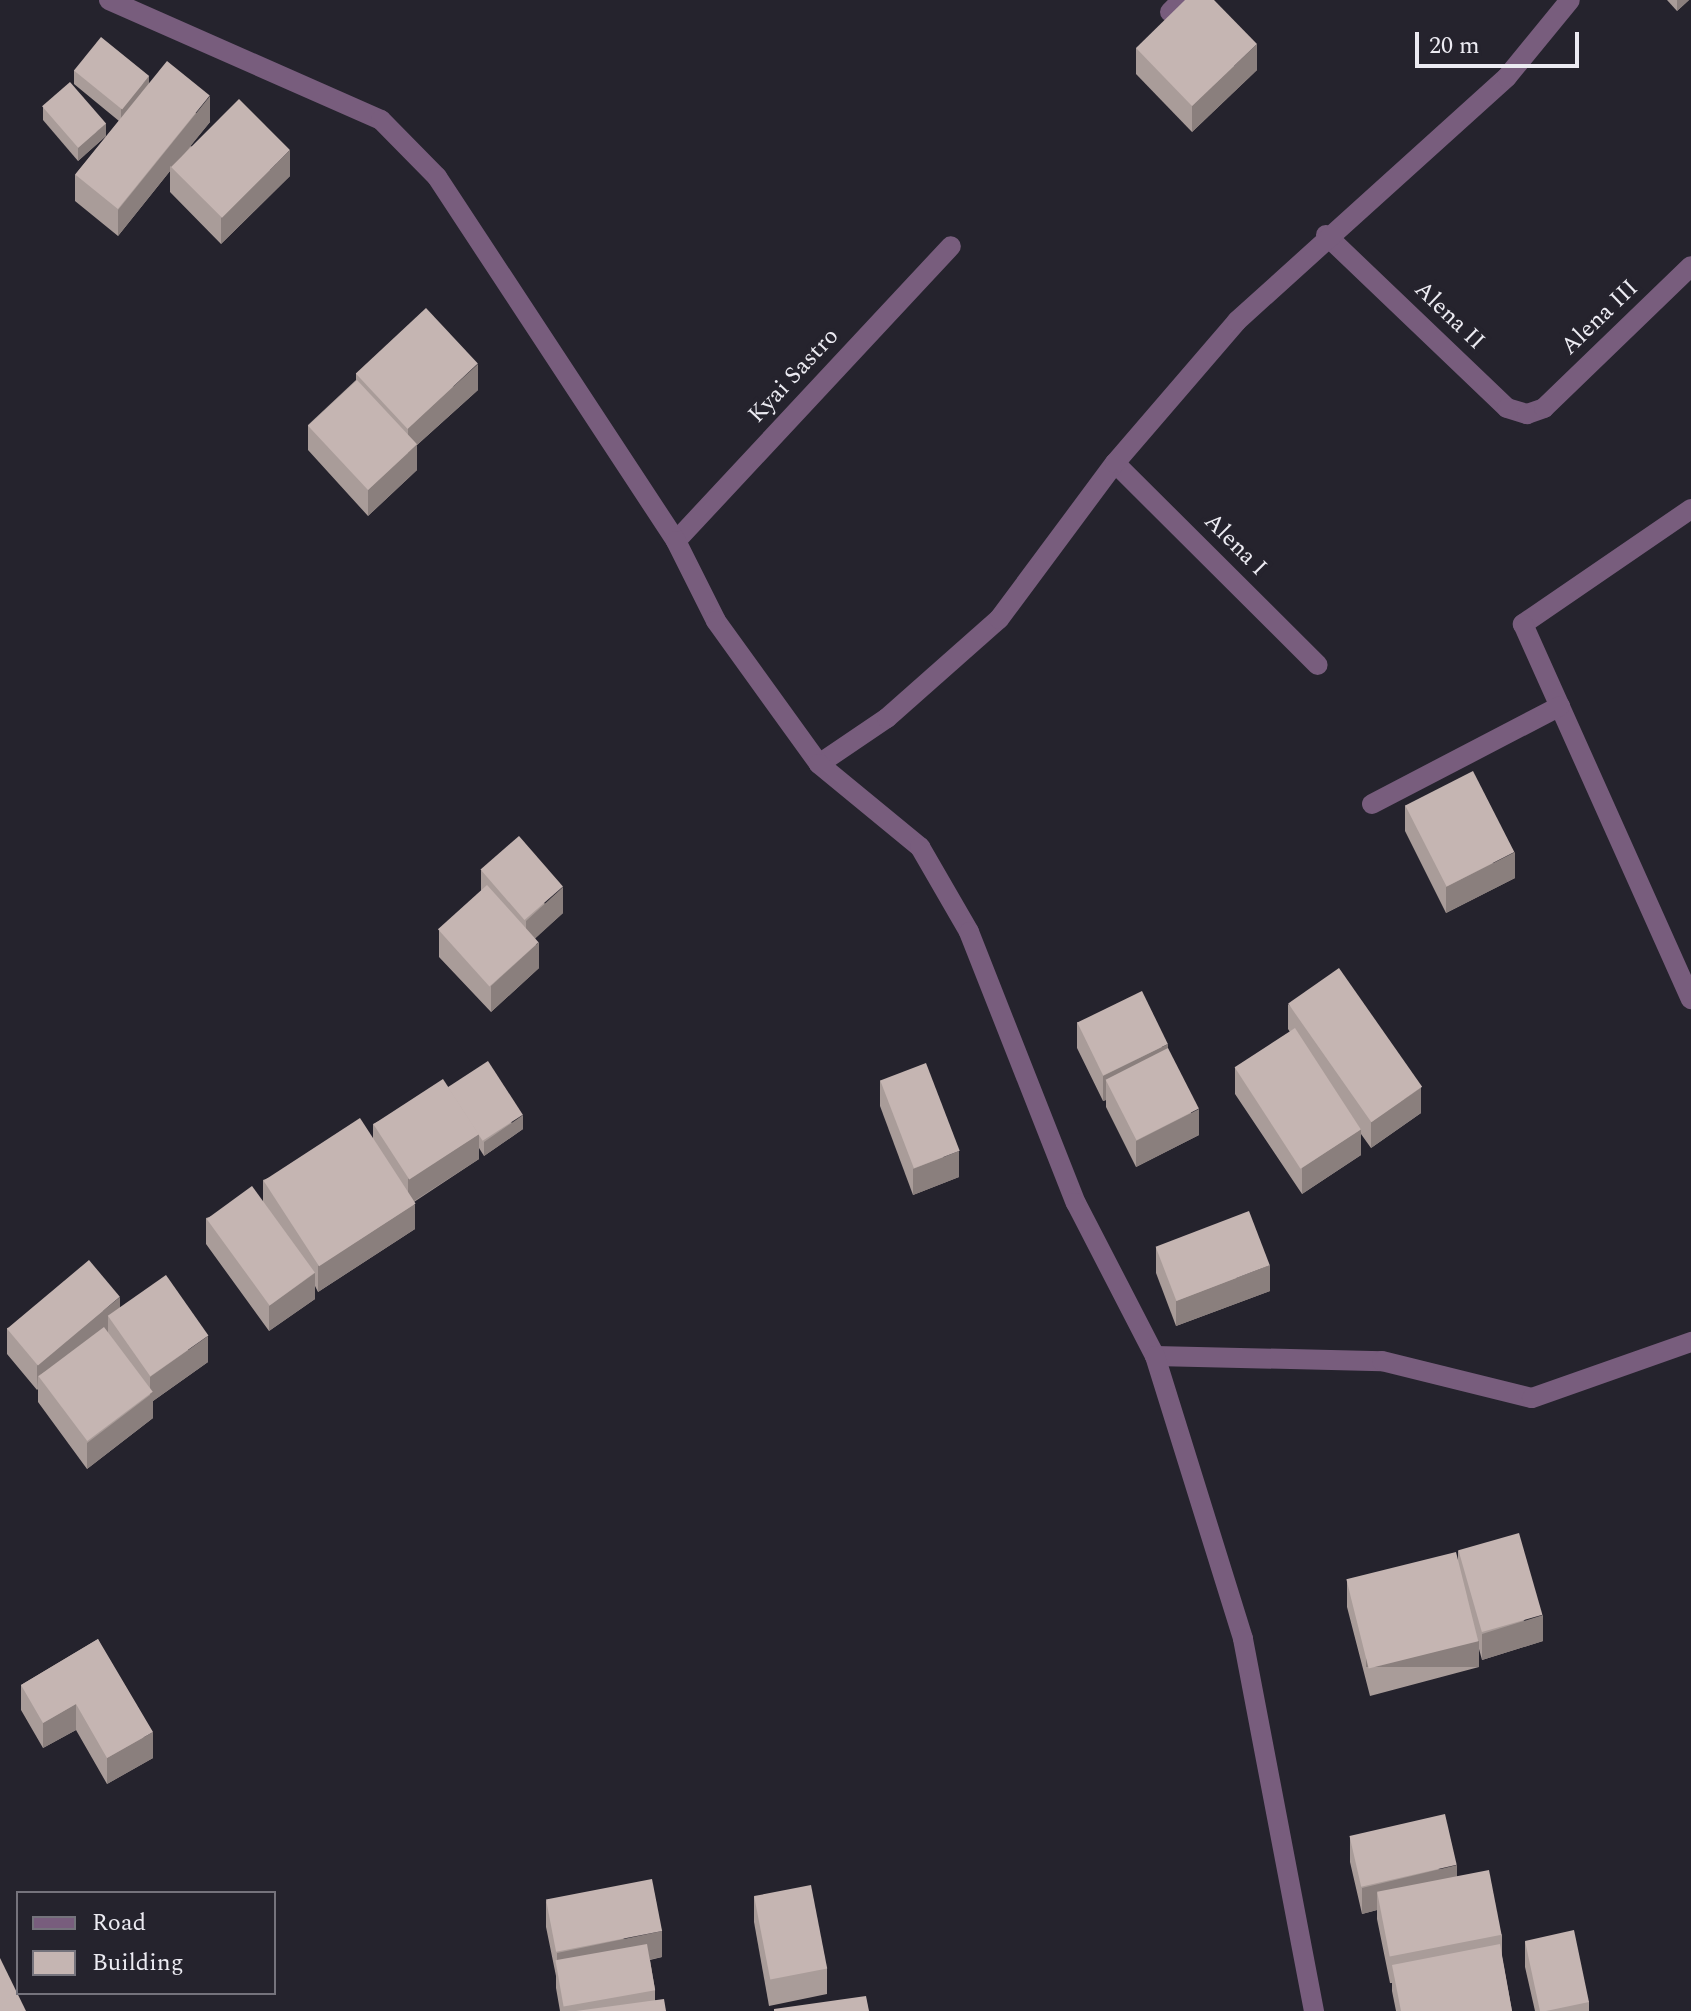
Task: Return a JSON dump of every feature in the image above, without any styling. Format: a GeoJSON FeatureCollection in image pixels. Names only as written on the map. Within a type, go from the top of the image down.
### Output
{"type":"FeatureCollection","features":[{"type":"Feature","properties":{"kind":"street"},"geometry":{"type":"LineString","coordinates":[[109,0],[381,120],[437,177],[676,541],[716,621],[819,764],[920,847],[969,932],[1076,1203],[1155,1356],[1243,1639],[1314,2011]]}},
{"type":"Feature","properties":{"kind":"street"},"geometry":{"type":"LineString","coordinates":[[819,764],[887,718],[999,619],[1115,463],[1237,321],[1326,235],[1507,77],[1570,0]]}},
{"type":"Feature","properties":{"kind":"street","name":"Alena II"},"geometry":{"type":"LineString","coordinates":[[1326,235],[1507,408],[1527,414],[1544,408]]}},
{"type":"Feature","properties":{"kind":"street","name":"Kyai Sastro"},"geometry":{"type":"LineString","coordinates":[[676,541],[951,246]]}},
{"type":"Feature","properties":{"kind":"street","name":"Alena III"},"geometry":{"type":"LineString","coordinates":[[1544,408],[1691,266]]}},
{"type":"Feature","properties":{"kind":"street","name":"Alena I"},"geometry":{"type":"LineString","coordinates":[[1115,463],[1318,665]]}},
{"type":"Feature","properties":{"kind":"street"},"geometry":{"type":"LineString","coordinates":[[1691,509],[1523,624],[1691,999]]}},
{"type":"Feature","properties":{"kind":"street"},"geometry":{"type":"LineString","coordinates":[[1372,804],[1560,706]]}},
{"type":"Feature","properties":{"kind":"street"},"geometry":{"type":"LineString","coordinates":[[1155,1356],[1382,1361],[1532,1398],[1691,1342]]}},
{"type":"Feature","properties":{"kind":"building"},"geometry":{"type":"Polygon","coordinates":[[[1185,0],[1214,0],[1257,44],[1192,106],[1136,48],[1185,0]]]}},
{"type":"Feature","properties":{"kind":"building"},"geometry":{"type":"Polygon","coordinates":[[[101,37],[149,76],[122,109],[74,70],[101,37]]]}},
{"type":"Feature","properties":{"kind":"building"},"geometry":{"type":"Polygon","coordinates":[[[167,61],[210,96],[118,209],[75,174],[167,61]]]}},
{"type":"Feature","properties":{"kind":"building"},"geometry":{"type":"Polygon","coordinates":[[[70,82],[106,124],[78,148],[42,106],[70,82]]]}},
{"type":"Feature","properties":{"kind":"building"},"geometry":{"type":"Polygon","coordinates":[[[239,99],[290,150],[222,218],[171,167],[239,99]]]}},
{"type":"Feature","properties":{"kind":"building"},"geometry":{"type":"Polygon","coordinates":[[[426,308],[478,364],[408,429],[356,373],[426,308]]]}},
{"type":"Feature","properties":{"kind":"building"},"geometry":{"type":"Polygon","coordinates":[[[357,380],[417,444],[368,490],[308,426],[357,380]]]}},
{"type":"Feature","properties":{"kind":"building"},"geometry":{"type":"Polygon","coordinates":[[[1473,771],[1514,852],[1447,887],[1405,806],[1473,771]]]}},
{"type":"Feature","properties":{"kind":"building"},"geometry":{"type":"Polygon","coordinates":[[[519,836],[563,887],[524,920],[481,869],[519,836]]]}},
{"type":"Feature","properties":{"kind":"building"},"geometry":{"type":"Polygon","coordinates":[[[487,885],[539,942],[489,986],[438,929],[487,885]]]}},
{"type":"Feature","properties":{"kind":"building"},"geometry":{"type":"Polygon","coordinates":[[[1339,968],[1422,1087],[1371,1122],[1288,1004],[1339,968]]]}},
{"type":"Feature","properties":{"kind":"building"},"geometry":{"type":"Polygon","coordinates":[[[1142,991],[1168,1044],[1103,1076],[1077,1023],[1142,991]]]}},
{"type":"Feature","properties":{"kind":"building"},"geometry":{"type":"Polygon","coordinates":[[[1295,1028],[1361,1129],[1301,1169],[1235,1067],[1295,1028]]]}},
{"type":"Feature","properties":{"kind":"building"},"geometry":{"type":"Polygon","coordinates":[[[1168,1048],[1199,1109],[1137,1140],[1106,1080],[1168,1048]]]}},
{"type":"Feature","properties":{"kind":"building"},"geometry":{"type":"Polygon","coordinates":[[[488,1061],[523,1115],[483,1141],[448,1087],[488,1061]]]}},
{"type":"Feature","properties":{"kind":"building"},"geometry":{"type":"Polygon","coordinates":[[[926,1063],[960,1151],[914,1168],[880,1081],[926,1063]]]}},
{"type":"Feature","properties":{"kind":"building"},"geometry":{"type":"Polygon","coordinates":[[[443,1079],[479,1134],[409,1180],[373,1124],[443,1079]]]}},
{"type":"Feature","properties":{"kind":"building"},"geometry":{"type":"Polygon","coordinates":[[[360,1118],[416,1204],[319,1266],[264,1181],[360,1118]]]}},
{"type":"Feature","properties":{"kind":"building"},"geometry":{"type":"Polygon","coordinates":[[[252,1186],[315,1273],[270,1305],[207,1219],[252,1186]]]}},
{"type":"Feature","properties":{"kind":"building"},"geometry":{"type":"Polygon","coordinates":[[[1249,1211],[1270,1265],[1176,1301],[1156,1247],[1249,1211]]]}},
{"type":"Feature","properties":{"kind":"building"},"geometry":{"type":"Polygon","coordinates":[[[89,1260],[120,1297],[38,1366],[7,1329],[89,1260]]]}},
{"type":"Feature","properties":{"kind":"building"},"geometry":{"type":"Polygon","coordinates":[[[166,1275],[208,1336],[150,1376],[108,1316],[166,1275]]]}},
{"type":"Feature","properties":{"kind":"building"},"geometry":{"type":"Polygon","coordinates":[[[104,1327],[153,1392],[87,1441],[39,1376],[104,1327]]]}},
{"type":"Feature","properties":{"kind":"building"},"geometry":{"type":"Polygon","coordinates":[[[1519,1533],[1542,1615],[1482,1632],[1458,1550],[1519,1533]]]}},
{"type":"Feature","properties":{"kind":"building"},"geometry":{"type":"Polygon","coordinates":[[[1456,1552],[1478,1641],[1369,1669],[1346,1579],[1456,1552]]]}},
{"type":"Feature","properties":{"kind":"building"},"geometry":{"type":"Polygon","coordinates":[[[98,1639],[153,1732],[107,1758],[76,1704],[43,1723],[21,1685],[98,1639]]]}},
{"type":"Feature","properties":{"kind":"building"},"geometry":{"type":"Polygon","coordinates":[[[1445,1814],[1457,1865],[1361,1887],[1350,1836],[1445,1814]]]}},
{"type":"Feature","properties":{"kind":"building"},"geometry":{"type":"Polygon","coordinates":[[[1489,1870],[1502,1935],[1390,1957],[1377,1892],[1489,1870]]]}},
{"type":"Feature","properties":{"kind":"building"},"geometry":{"type":"Polygon","coordinates":[[[652,1879],[662,1931],[556,1952],[546,1900],[652,1879]]]}},
{"type":"Feature","properties":{"kind":"building"},"geometry":{"type":"Polygon","coordinates":[[[811,1885],[827,1968],[770,1980],[754,1896],[811,1885]]]}},
{"type":"Feature","properties":{"kind":"building"},"geometry":{"type":"Polygon","coordinates":[[[1574,1930],[1589,2002],[1540,2011],[1525,1941],[1574,1930]]]}},
{"type":"Feature","properties":{"kind":"building"},"geometry":{"type":"Polygon","coordinates":[[[647,1944],[655,1990],[564,2006],[555,1960],[647,1944]]]}},
{"type":"Feature","properties":{"kind":"building"},"geometry":{"type":"Polygon","coordinates":[[[1500,1944],[1512,2011],[1401,2011],[1392,1965],[1500,1944]]]}},
{"type":"Feature","properties":{"kind":"building"},"geometry":{"type":"Polygon","coordinates":[[[0,1958],[26,2011],[0,2011],[0,1958]]]}},
{"type":"Feature","properties":{"kind":"building"},"geometry":{"type":"Polygon","coordinates":[[[866,1996],[869,2011],[774,2011],[774,2009],[866,1996]]]}},
{"type":"Feature","properties":{"kind":"building"},"geometry":{"type":"Polygon","coordinates":[[[664,1999],[666,2011],[576,2011],[664,1999]]]}}]}
